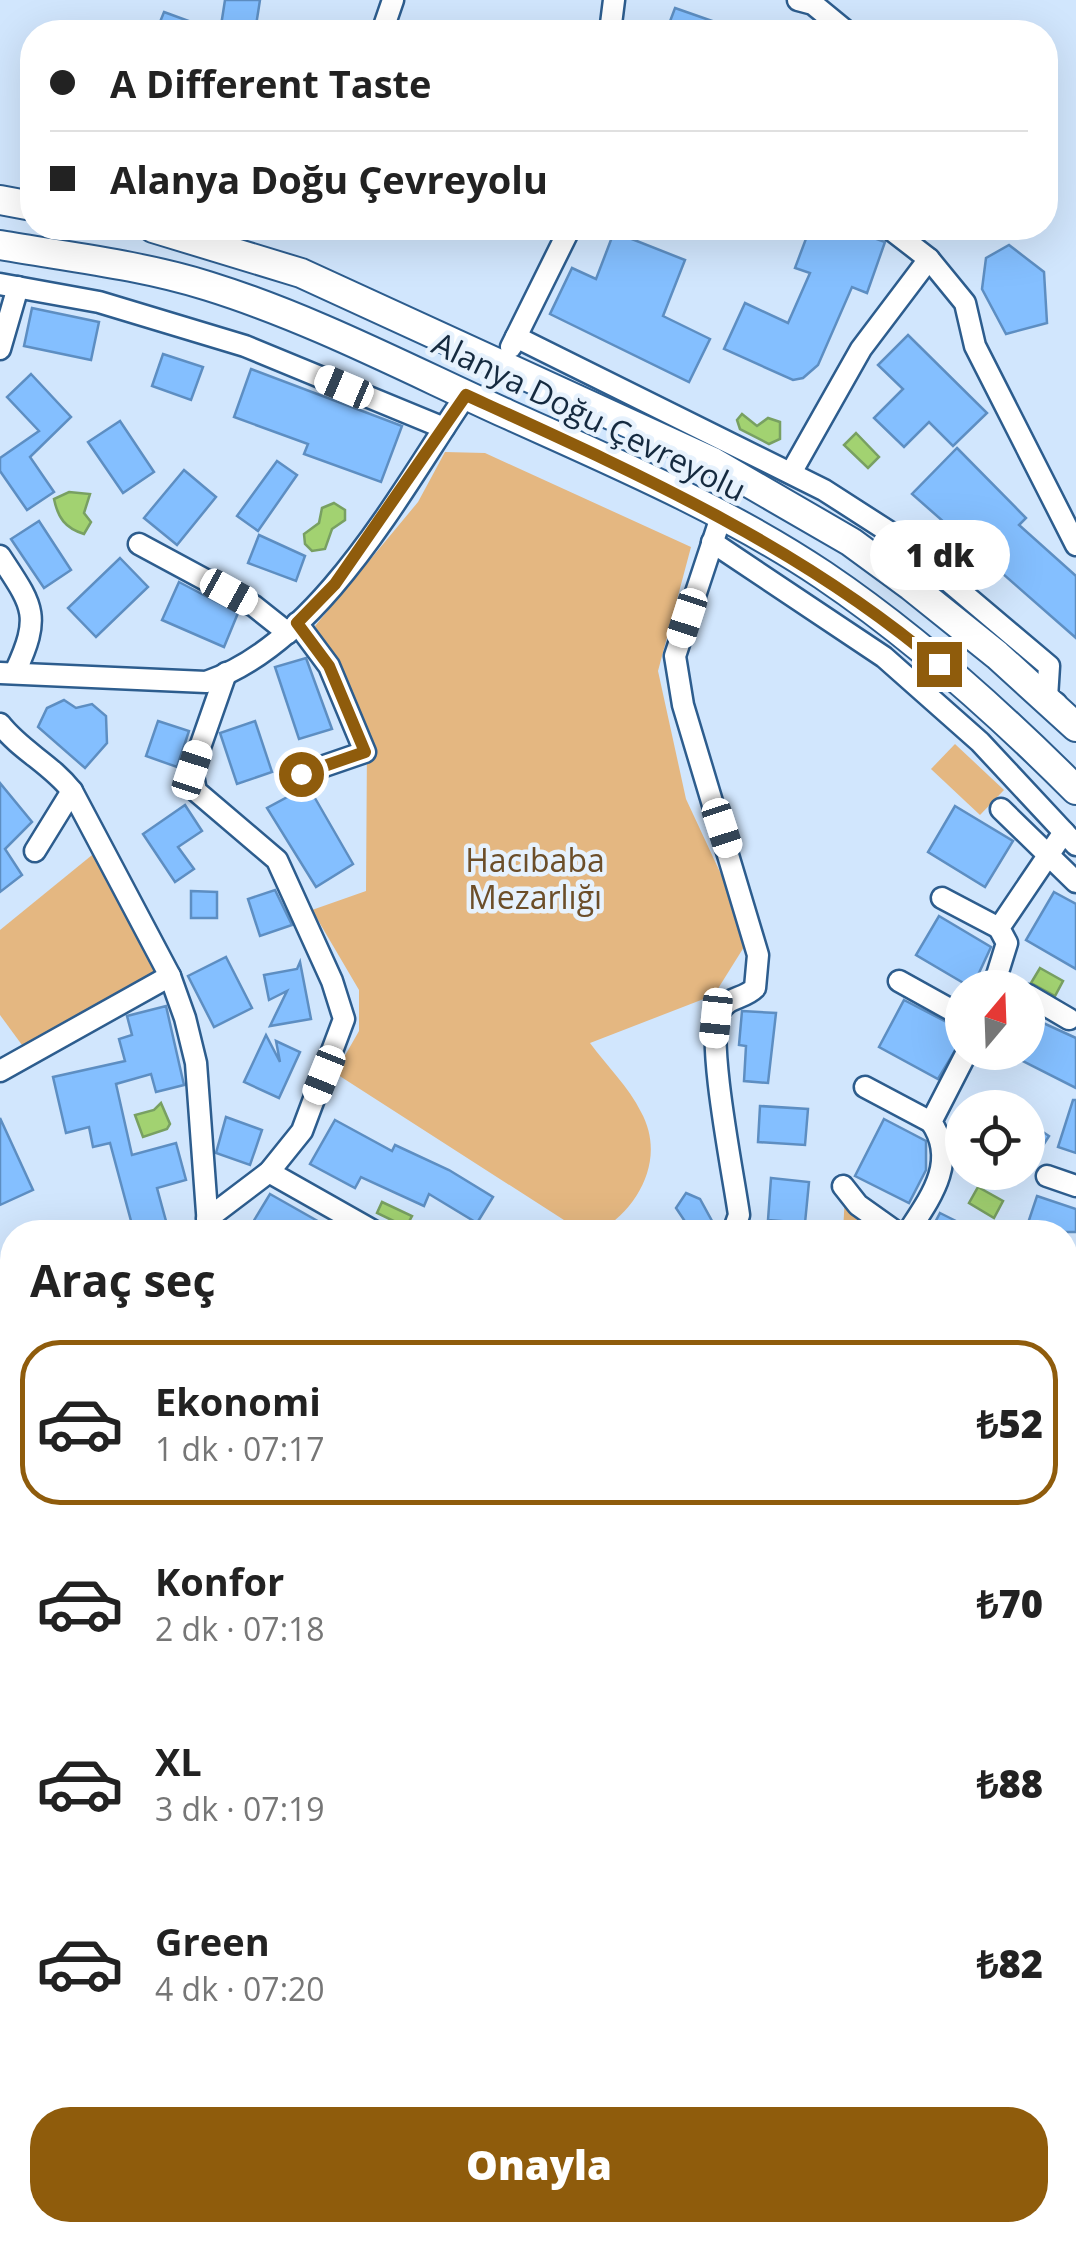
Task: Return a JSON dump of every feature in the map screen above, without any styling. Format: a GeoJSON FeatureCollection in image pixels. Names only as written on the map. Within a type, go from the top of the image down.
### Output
{"type":"FeatureCollection","features":[{"type":"Feature","properties":{"kind":"highway","name":"Alanya Doğu Çevreyolu"},"geometry":{"type":"LineString","coordinates":[[194,240],[302,272],[713,462],[788,504],[911,586],[1076,726]]}},
{"type":"Feature","properties":{"kind":"highway","name":"Alanya Doğu Çevreyolu"},"geometry":{"type":"LineString","coordinates":[[0,245],[206,285],[288,314],[466,395],[717,530],[819,572],[869,607],[1010,724],[1076,790]]}},
{"type":"Feature","properties":{"kind":"street"},"geometry":{"type":"LineString","coordinates":[[798,0],[813,4],[832,20]]}},
{"type":"Feature","properties":{"kind":"street"},"geometry":{"type":"LineString","coordinates":[[503,365],[564,240]]}},
{"type":"Feature","properties":{"kind":"street"},"geometry":{"type":"LineString","coordinates":[[904,240],[929,259],[966,303],[975,346],[1076,545]]}},
{"type":"Feature","properties":{"kind":"street"},"geometry":{"type":"LineString","coordinates":[[792,471],[861,350],[929,259]]}},
{"type":"Feature","properties":{"kind":"street"},"geometry":{"type":"LineString","coordinates":[[0,349],[9,286],[99,302],[245,346],[444,428]]}},
{"type":"Feature","properties":{"kind":"street"},"geometry":{"type":"LineString","coordinates":[[516,337],[792,471],[894,535],[1048,666],[1047,698],[1076,712]]}},
{"type":"Feature","properties":{"kind":"street"},"geometry":{"type":"LineString","coordinates":[[8,672],[206,682],[226,673],[293,628],[335,584],[466,395]]}},
{"type":"Feature","properties":{"kind":"street"},"geometry":{"type":"LineString","coordinates":[[737,1220],[714,1039],[716,1018],[728,1000],[756,988],[758,955],[683,705],[674,656],[717,530],[884,657],[980,742],[1070,838],[1046,854],[999,928]]}},
{"type":"Feature","properties":{"kind":"street"},"geometry":{"type":"LineString","coordinates":[[138,544],[293,628],[329,666],[365,752],[301,774]]}},
{"type":"Feature","properties":{"kind":"street"},"geometry":{"type":"LineString","coordinates":[[0,556],[33,612],[32,636],[8,672]]}},
{"type":"Feature","properties":{"kind":"street"},"geometry":{"type":"LineString","coordinates":[[215,1220],[269,1172],[302,1131],[344,1019],[332,980],[277,860],[196,791],[192,770],[226,673]]}},
{"type":"Feature","properties":{"kind":"street"},"geometry":{"type":"LineString","coordinates":[[0,724],[9,752],[61,778],[72,791],[170,976],[196,1063],[208,1220]]}},
{"type":"Feature","properties":{"kind":"street"},"geometry":{"type":"LineString","coordinates":[[35,851],[72,791]]}},
{"type":"Feature","properties":{"kind":"street"},"geometry":{"type":"LineString","coordinates":[[1001,809],[1076,882]]}},
{"type":"Feature","properties":{"kind":"street"},"geometry":{"type":"LineString","coordinates":[[942,898],[999,928],[1007,944],[1003,970]]}},
{"type":"Feature","properties":{"kind":"street"},"geometry":{"type":"LineString","coordinates":[[0,1071],[170,976]]}},
{"type":"Feature","properties":{"kind":"street"},"geometry":{"type":"LineString","coordinates":[[899,981],[945,1007]]}},
{"type":"Feature","properties":{"kind":"street"},"geometry":{"type":"LineString","coordinates":[[1045,1005],[1070,1019]]}},
{"type":"Feature","properties":{"kind":"street"},"geometry":{"type":"LineString","coordinates":[[931,1122],[958,1070]]}},
{"type":"Feature","properties":{"kind":"street"},"geometry":{"type":"LineString","coordinates":[[865,1087],[931,1122],[944,1141],[944,1157],[929,1201],[916,1220]]}},
{"type":"Feature","properties":{"kind":"street"},"geometry":{"type":"LineString","coordinates":[[269,1172],[354,1220]]}},
{"type":"Feature","properties":{"kind":"street"},"geometry":{"type":"LineString","coordinates":[[1047,1176],[1076,1186]]}},
{"type":"Feature","properties":{"kind":"street"},"geometry":{"type":"LineString","coordinates":[[843,1186],[858,1205],[879,1220]]}},
{"type":"Feature","properties":{"kind":"green space","name":"Hacıbaba Mezarlığı"},"geometry":{"type":"Polygon","coordinates":[[[445,452],[485,453],[691,547],[658,671],[686,799],[740,915],[744,947],[714,995],[590,1043],[636,1103],[651,1146],[645,1179],[627,1209],[615,1220],[564,1220],[335,1073],[359,1031],[359,990],[312,910],[366,891],[367,744],[315,626],[418,502],[445,452]]]}},
{"type":"Feature","properties":{"kind":"green space"},"geometry":{"type":"Polygon","coordinates":[[[955,744],[1004,790],[980,815],[931,769],[955,744]]]}},
{"type":"Feature","properties":{"kind":"green space"},"geometry":{"type":"Polygon","coordinates":[[[97,851],[160,974],[22,1045],[0,1015],[0,930],[97,851]]]}},
{"type":"Feature","properties":{"kind":"green space"},"geometry":{"type":"Polygon","coordinates":[[[845,1195],[873,1220],[844,1220],[845,1195]]]}},
{"type":"Feature","properties":{"kind":"shaded area"},"geometry":{"type":"Polygon","coordinates":[[[742,414],[757,426],[768,418],[780,422],[780,439],[769,444],[740,429],[737,420],[742,414]]]}},
{"type":"Feature","properties":{"kind":"shaded area"},"geometry":{"type":"Polygon","coordinates":[[[856,433],[879,457],[868,468],[844,445],[856,433]]]}},
{"type":"Feature","properties":{"kind":"shaded area"},"geometry":{"type":"Polygon","coordinates":[[[69,492],[90,494],[84,513],[91,522],[84,534],[67,525],[58,512],[54,499],[69,492]]]}},
{"type":"Feature","properties":{"kind":"shaded area"},"geometry":{"type":"Polygon","coordinates":[[[334,503],[345,510],[345,520],[332,529],[325,549],[312,551],[305,544],[304,534],[319,523],[322,508],[334,503]]]}},
{"type":"Feature","properties":{"kind":"shaded area"},"geometry":{"type":"Polygon","coordinates":[[[1045,971],[1063,981],[1055,996],[1045,991],[1045,971]]]}},
{"type":"Feature","properties":{"kind":"shaded area"},"geometry":{"type":"Polygon","coordinates":[[[161,1103],[170,1124],[167,1129],[143,1137],[135,1115],[154,1110],[161,1103]]]}},
{"type":"Feature","properties":{"kind":"shaded area"},"geometry":{"type":"Polygon","coordinates":[[[976,1190],[1003,1201],[994,1218],[969,1203],[976,1190]]]}},
{"type":"Feature","properties":{"kind":"shaded area"},"geometry":{"type":"Polygon","coordinates":[[[382,1202],[412,1216],[410,1220],[392,1220],[377,1213],[382,1202]]]}},
{"type":"Feature","properties":{"kind":"building"},"geometry":{"type":"Polygon","coordinates":[[[225,0],[260,0],[257,20],[222,20],[225,0]]]}},
{"type":"Feature","properties":{"kind":"building"},"geometry":{"type":"Polygon","coordinates":[[[675,8],[709,20],[670,20],[675,8]]]}},
{"type":"Feature","properties":{"kind":"building"},"geometry":{"type":"Polygon","coordinates":[[[164,12],[186,20],[161,20],[164,12]]]}},
{"type":"Feature","properties":{"kind":"building"},"geometry":{"type":"Polygon","coordinates":[[[611,240],[634,240],[685,260],[663,316],[710,339],[689,382],[550,314],[572,268],[596,279],[611,240]]]}},
{"type":"Feature","properties":{"kind":"building"},"geometry":{"type":"Polygon","coordinates":[[[806,240],[885,242],[867,293],[852,287],[818,365],[803,378],[793,380],[724,349],[745,303],[788,323],[810,273],[795,268],[806,240]]]}},
{"type":"Feature","properties":{"kind":"building"},"geometry":{"type":"Polygon","coordinates":[[[1009,245],[1044,272],[1047,323],[1006,334],[982,289],[986,258],[1009,245]]]}},
{"type":"Feature","properties":{"kind":"building"},"geometry":{"type":"Polygon","coordinates":[[[32,308],[99,322],[91,360],[24,346],[32,308]]]}},
{"type":"Feature","properties":{"kind":"building"},"geometry":{"type":"Polygon","coordinates":[[[908,335],[987,413],[953,446],[929,422],[904,447],[874,418],[903,389],[878,365],[908,335]]]}},
{"type":"Feature","properties":{"kind":"building"},"geometry":{"type":"Polygon","coordinates":[[[163,354],[203,367],[191,400],[152,386],[163,354]]]}},
{"type":"Feature","properties":{"kind":"building"},"geometry":{"type":"Polygon","coordinates":[[[251,369],[402,426],[381,482],[304,454],[308,444],[234,417],[251,369]]]}},
{"type":"Feature","properties":{"kind":"building"},"geometry":{"type":"Polygon","coordinates":[[[31,374],[71,417],[30,457],[54,492],[27,510],[0,471],[0,458],[39,431],[7,397],[31,374]]]}},
{"type":"Feature","properties":{"kind":"building"},"geometry":{"type":"Polygon","coordinates":[[[120,421],[154,472],[123,493],[88,442],[120,421]]]}},
{"type":"Feature","properties":{"kind":"building"},"geometry":{"type":"Polygon","coordinates":[[[957,448],[1026,518],[1019,525],[1076,576],[1076,638],[912,494],[957,448]]]}},
{"type":"Feature","properties":{"kind":"building"},"geometry":{"type":"Polygon","coordinates":[[[277,461],[297,475],[258,531],[237,516],[277,461]]]}},
{"type":"Feature","properties":{"kind":"building"},"geometry":{"type":"Polygon","coordinates":[[[184,470],[216,497],[177,545],[144,518],[184,470]]]}},
{"type":"Feature","properties":{"kind":"building"},"geometry":{"type":"Polygon","coordinates":[[[39,521],[71,570],[44,588],[11,539],[39,521]]]}},
{"type":"Feature","properties":{"kind":"building"},"geometry":{"type":"Polygon","coordinates":[[[259,535],[305,556],[296,581],[248,563],[259,535]]]}},
{"type":"Feature","properties":{"kind":"building"},"geometry":{"type":"Polygon","coordinates":[[[120,558],[148,587],[96,637],[68,608],[120,558]]]}},
{"type":"Feature","properties":{"kind":"building"},"geometry":{"type":"Polygon","coordinates":[[[179,582],[238,613],[224,647],[162,620],[179,582]]]}},
{"type":"Feature","properties":{"kind":"building"},"geometry":{"type":"Polygon","coordinates":[[[306,658],[332,729],[299,739],[275,667],[306,658]]]}},
{"type":"Feature","properties":{"kind":"building"},"geometry":{"type":"Polygon","coordinates":[[[64,700],[76,708],[92,704],[106,716],[107,743],[85,768],[38,727],[47,708],[64,700]]]}},
{"type":"Feature","properties":{"kind":"building"},"geometry":{"type":"Polygon","coordinates":[[[158,721],[189,731],[177,767],[146,756],[158,721]]]}},
{"type":"Feature","properties":{"kind":"building"},"geometry":{"type":"Polygon","coordinates":[[[255,721],[272,772],[237,784],[220,733],[255,721]]]}},
{"type":"Feature","properties":{"kind":"building"},"geometry":{"type":"Polygon","coordinates":[[[0,783],[32,822],[5,849],[22,875],[0,892],[0,783]]]}},
{"type":"Feature","properties":{"kind":"building"},"geometry":{"type":"Polygon","coordinates":[[[308,786],[353,864],[316,887],[267,808],[308,786]]]}},
{"type":"Feature","properties":{"kind":"building"},"geometry":{"type":"Polygon","coordinates":[[[185,805],[202,831],[178,847],[194,869],[175,882],[143,834],[185,805]]]}},
{"type":"Feature","properties":{"kind":"building"},"geometry":{"type":"Polygon","coordinates":[[[955,806],[1013,841],[985,887],[928,852],[955,806]]]}},
{"type":"Feature","properties":{"kind":"building"},"geometry":{"type":"Polygon","coordinates":[[[275,890],[292,925],[260,936],[248,899],[275,890]]]}},
{"type":"Feature","properties":{"kind":"building"},"geometry":{"type":"Polygon","coordinates":[[[191,891],[217,892],[217,918],[191,918],[191,891]]]}},
{"type":"Feature","properties":{"kind":"building"},"geometry":{"type":"Polygon","coordinates":[[[1054,892],[1076,904],[1076,969],[1026,940],[1054,892]]]}},
{"type":"Feature","properties":{"kind":"building"},"geometry":{"type":"Polygon","coordinates":[[[939,916],[991,947],[980,970],[945,972],[916,955],[939,916]]]}},
{"type":"Feature","properties":{"kind":"building"},"geometry":{"type":"Polygon","coordinates":[[[226,957],[252,1008],[214,1027],[188,976],[226,957]]]}},
{"type":"Feature","properties":{"kind":"building"},"geometry":{"type":"Polygon","coordinates":[[[300,962],[311,1019],[270,1026],[287,991],[269,1000],[264,975],[297,969],[300,962]]]}},
{"type":"Feature","properties":{"kind":"building"},"geometry":{"type":"Polygon","coordinates":[[[904,1000],[945,1021],[945,1067],[938,1079],[879,1047],[904,1000]]]}},
{"type":"Feature","properties":{"kind":"building"},"geometry":{"type":"Polygon","coordinates":[[[166,1006],[184,1085],[156,1092],[151,1074],[116,1084],[132,1155],[176,1143],[186,1180],[157,1188],[166,1220],[131,1220],[110,1143],[93,1147],[89,1127],[66,1133],[53,1077],[125,1061],[119,1039],[132,1035],[127,1016],[166,1006]]]}},
{"type":"Feature","properties":{"kind":"building"},"geometry":{"type":"Polygon","coordinates":[[[742,1011],[776,1013],[768,1083],[744,1081],[746,1046],[739,1045],[742,1011]]]}},
{"type":"Feature","properties":{"kind":"building"},"geometry":{"type":"Polygon","coordinates":[[[1045,1024],[1076,1038],[1076,1088],[1040,1070],[1045,1070],[1045,1024]]]}},
{"type":"Feature","properties":{"kind":"building"},"geometry":{"type":"Polygon","coordinates":[[[266,1035],[280,1062],[276,1041],[300,1052],[279,1098],[244,1082],[266,1035]]]}},
{"type":"Feature","properties":{"kind":"building"},"geometry":{"type":"Polygon","coordinates":[[[1076,1100],[1076,1153],[1058,1147],[1076,1100]]]}},
{"type":"Feature","properties":{"kind":"building"},"geometry":{"type":"Polygon","coordinates":[[[760,1106],[808,1109],[805,1145],[758,1142],[760,1106]]]}},
{"type":"Feature","properties":{"kind":"building"},"geometry":{"type":"Polygon","coordinates":[[[226,1117],[262,1130],[250,1165],[216,1153],[226,1117]]]}},
{"type":"Feature","properties":{"kind":"building"},"geometry":{"type":"Polygon","coordinates":[[[0,1118],[33,1190],[0,1205],[0,1118]]]}},
{"type":"Feature","properties":{"kind":"building"},"geometry":{"type":"Polygon","coordinates":[[[884,1119],[926,1141],[926,1170],[909,1203],[855,1176],[884,1119]]]}},
{"type":"Feature","properties":{"kind":"building"},"geometry":{"type":"Polygon","coordinates":[[[335,1120],[392,1151],[395,1145],[449,1170],[493,1197],[479,1220],[472,1220],[429,1194],[424,1206],[361,1177],[355,1188],[310,1164],[335,1120]]]}},
{"type":"Feature","properties":{"kind":"building"},"geometry":{"type":"Polygon","coordinates":[[[771,1178],[809,1182],[805,1220],[768,1220],[771,1178]]]}},
{"type":"Feature","properties":{"kind":"building"},"geometry":{"type":"Polygon","coordinates":[[[686,1193],[700,1199],[711,1220],[684,1220],[676,1208],[686,1193]]]}},
{"type":"Feature","properties":{"kind":"building"},"geometry":{"type":"Polygon","coordinates":[[[270,1194],[316,1220],[254,1220],[270,1194]]]}},
{"type":"Feature","properties":{"kind":"building"},"geometry":{"type":"Polygon","coordinates":[[[1037,1196],[1076,1209],[1076,1220],[1029,1220],[1037,1196]]]}},
{"type":"Feature","properties":{"kind":"route"},"geometry":{"type":"LineString","coordinates":[[301,774],[365,752],[320,648],[297,623],[335,584],[466,395],[606,459],[819,572],[939,664]]}}]}
